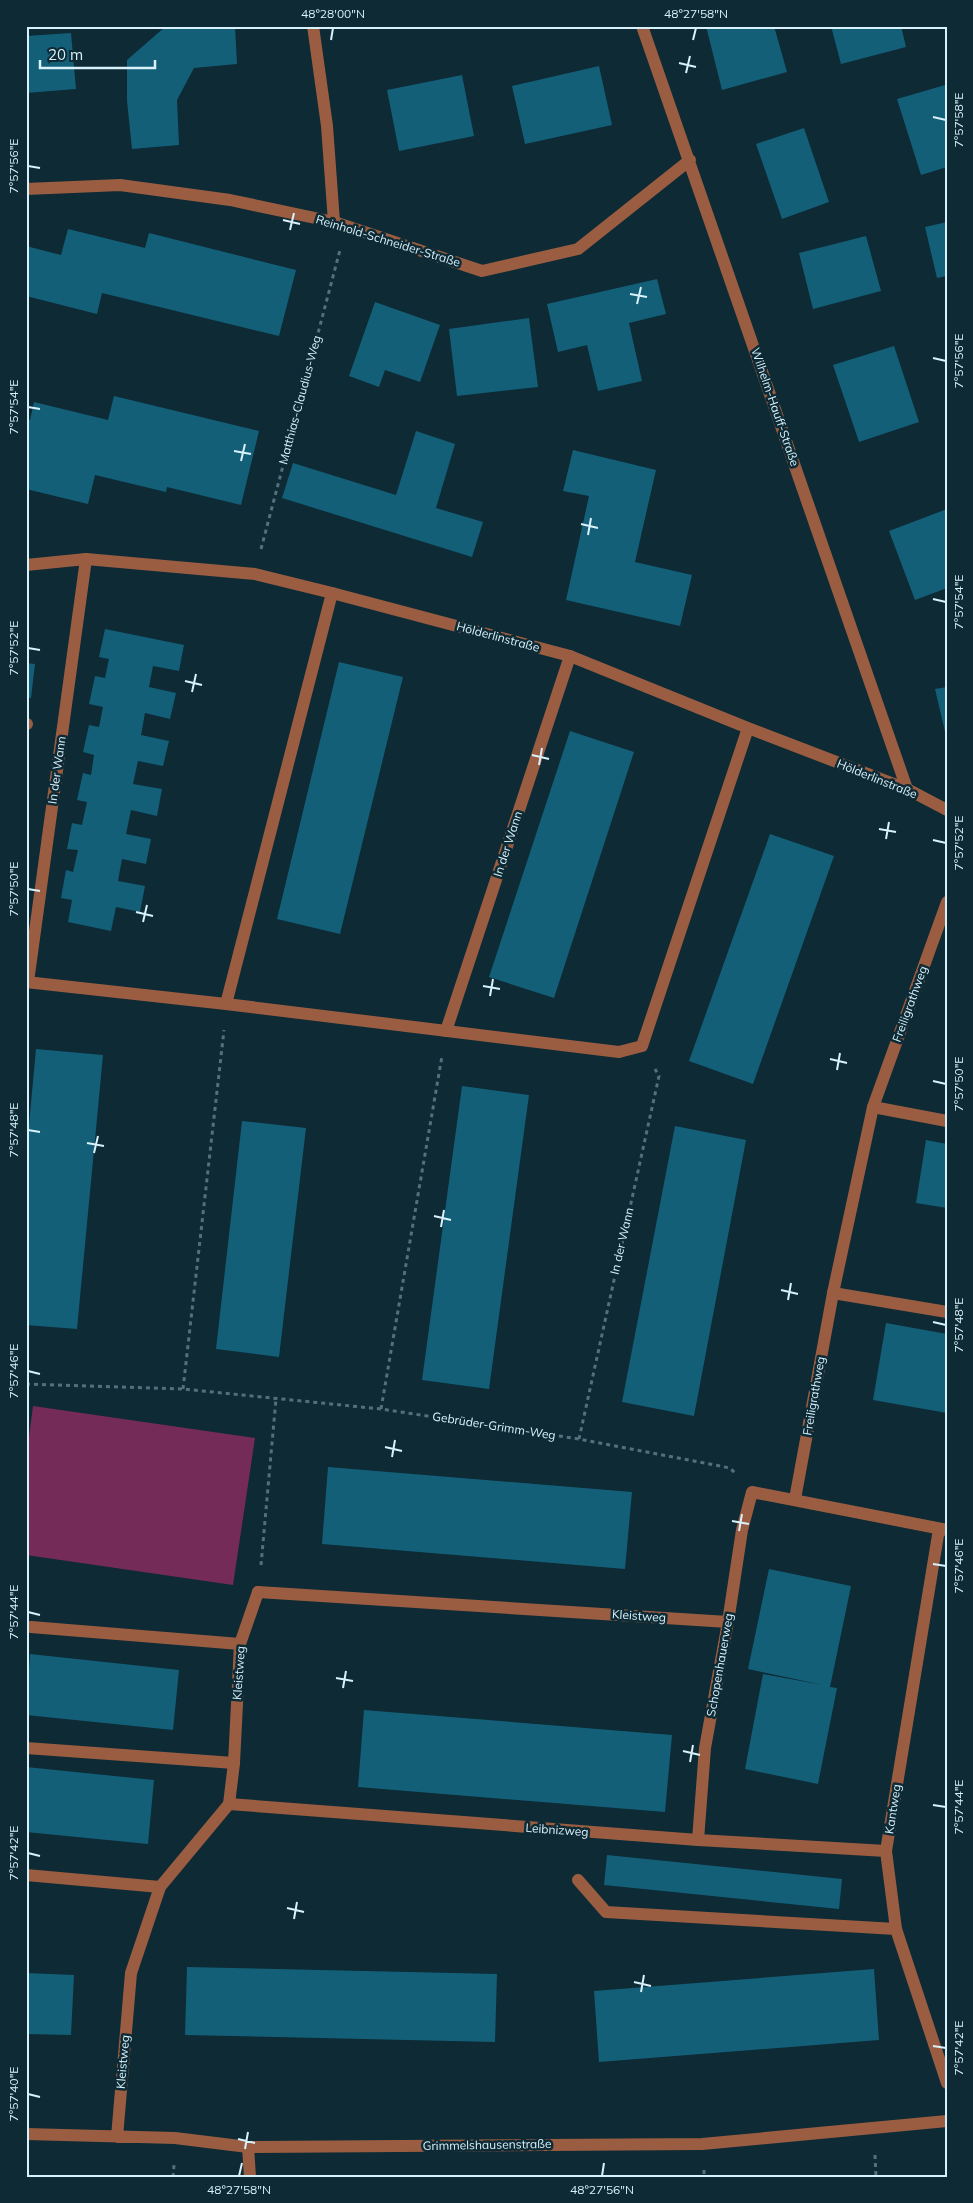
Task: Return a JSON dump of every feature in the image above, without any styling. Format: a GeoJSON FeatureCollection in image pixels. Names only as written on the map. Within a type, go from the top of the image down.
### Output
{"type":"FeatureCollection","features":[{"type":"Feature","properties":{"kind":"street"},"geometry":{"type":"LineString","coordinates":[[313,26],[340,224]]}},
{"type":"Feature","properties":{"kind":"street","name":"Wilhelm-Hauff-Straße"},"geometry":{"type":"LineString","coordinates":[[642,26],[907,789]]}},
{"type":"Feature","properties":{"kind":"street","name":"Reinhold-Schneider-Straße"},"geometry":{"type":"LineString","coordinates":[[26,189],[120,185],[230,200],[340,224],[482,270],[578,249],[690,160]]}},
{"type":"Feature","properties":{"kind":"street","name":"Hölderlinstraße"},"geometry":{"type":"LineString","coordinates":[[26,565],[86,559],[255,574],[570,656],[748,728],[907,789],[947,810]]}},
{"type":"Feature","properties":{"kind":"street","name":"In der Wann"},"geometry":{"type":"LineString","coordinates":[[86,559],[27,982],[226,1004],[619,1052],[642,1046]]}},
{"type":"Feature","properties":{"kind":"street"},"geometry":{"type":"LineString","coordinates":[[226,1004],[332,593]]}},
{"type":"Feature","properties":{"kind":"street","name":"In der Wann"},"geometry":{"type":"LineString","coordinates":[[446,1031],[570,656]]}},
{"type":"Feature","properties":{"kind":"street"},"geometry":{"type":"LineString","coordinates":[[642,1046],[748,728]]}},
{"type":"Feature","properties":{"kind":"street","name":"Freiligrathweg"},"geometry":{"type":"LineString","coordinates":[[795,1499],[833,1294],[873,1107],[947,902]]}},
{"type":"Feature","properties":{"kind":"street"},"geometry":{"type":"LineString","coordinates":[[873,1107],[947,1121]]}},
{"type":"Feature","properties":{"kind":"street"},"geometry":{"type":"LineString","coordinates":[[833,1294],[947,1312]]}},
{"type":"Feature","properties":{"kind":"street"},"geometry":{"type":"LineString","coordinates":[[752,1492],[943,1529]]}},
{"type":"Feature","properties":{"kind":"street","name":"Schopenhauerweg"},"geometry":{"type":"LineString","coordinates":[[698,1840],[705,1748],[728,1622],[742,1530],[752,1492]]}},
{"type":"Feature","properties":{"kind":"street","name":"Kantweg"},"geometry":{"type":"LineString","coordinates":[[943,1529],[886,1851],[896,1929],[947,2083]]}},
{"type":"Feature","properties":{"kind":"street","name":"Kleistweg"},"geometry":{"type":"LineString","coordinates":[[117,2137],[131,1973],[160,1887],[229,1804],[234,1763],[240,1644],[258,1592],[728,1622]]}},
{"type":"Feature","properties":{"kind":"street"},"geometry":{"type":"LineString","coordinates":[[31,1627],[240,1644]]}},
{"type":"Feature","properties":{"kind":"street"},"geometry":{"type":"LineString","coordinates":[[26,1748],[234,1763]]}},
{"type":"Feature","properties":{"kind":"street","name":"Leibnizweg"},"geometry":{"type":"LineString","coordinates":[[229,1804],[698,1840],[886,1851]]}},
{"type":"Feature","properties":{"kind":"street"},"geometry":{"type":"LineString","coordinates":[[26,1875],[160,1887]]}},
{"type":"Feature","properties":{"kind":"street"},"geometry":{"type":"LineString","coordinates":[[578,1880],[606,1912],[896,1929]]}},
{"type":"Feature","properties":{"kind":"street","name":"Grimmelshausenstraße"},"geometry":{"type":"LineString","coordinates":[[26,2134],[175,2138],[248,2147],[702,2144],[947,2121]]}},
{"type":"Feature","properties":{"kind":"street"},"geometry":{"type":"LineString","coordinates":[[248,2147],[250,2177]]}},
{"type":"Feature","properties":{"kind":"path","name":"Matthias-Claudius-Weg"},"geometry":{"type":"LineString","coordinates":[[255,574],[340,224]]}},
{"type":"Feature","properties":{"kind":"path"},"geometry":{"type":"LineString","coordinates":[[183,1389],[226,1004]]}},
{"type":"Feature","properties":{"kind":"path"},"geometry":{"type":"LineString","coordinates":[[380,1409],[446,1031]]}},
{"type":"Feature","properties":{"kind":"path","name":"In der Wann"},"geometry":{"type":"LineString","coordinates":[[579,1439],[659,1076],[642,1046]]}},
{"type":"Feature","properties":{"kind":"path","name":"Gebrüder-Grimm-Weg"},"geometry":{"type":"LineString","coordinates":[[26,1384],[183,1389],[380,1409],[579,1439],[730,1468],[752,1492]]}},
{"type":"Feature","properties":{"kind":"path"},"geometry":{"type":"LineString","coordinates":[[258,1592],[276,1399]]}},
{"type":"Feature","properties":{"kind":"shaded area"},"geometry":{"type":"Polygon","coordinates":[[[33,1406],[255,1438],[233,1585],[26,1555],[26,1459],[33,1406]]]}},
{"type":"Feature","properties":{"kind":"building"},"geometry":{"type":"Polygon","coordinates":[[[166,26],[235,26],[237,64],[194,68],[177,100],[179,145],[132,149],[127,101],[127,60],[166,26]]]}},
{"type":"Feature","properties":{"kind":"building"},"geometry":{"type":"Polygon","coordinates":[[[706,26],[774,26],[787,72],[722,90],[706,26]]]}},
{"type":"Feature","properties":{"kind":"building"},"geometry":{"type":"Polygon","coordinates":[[[831,26],[901,26],[906,47],[841,64],[831,26]]]}},
{"type":"Feature","properties":{"kind":"building"},"geometry":{"type":"Polygon","coordinates":[[[71,33],[76,89],[26,93],[26,36],[71,33]]]}},
{"type":"Feature","properties":{"kind":"building"},"geometry":{"type":"Polygon","coordinates":[[[599,66],[612,125],[525,144],[512,86],[599,66]]]}},
{"type":"Feature","properties":{"kind":"building"},"geometry":{"type":"Polygon","coordinates":[[[462,75],[474,136],[399,151],[387,90],[462,75]]]}},
{"type":"Feature","properties":{"kind":"building"},"geometry":{"type":"Polygon","coordinates":[[[945,85],[947,91],[947,167],[921,175],[897,99],[945,85]]]}},
{"type":"Feature","properties":{"kind":"building"},"geometry":{"type":"Polygon","coordinates":[[[804,128],[829,202],[782,219],[756,144],[804,128]]]}},
{"type":"Feature","properties":{"kind":"building"},"geometry":{"type":"Polygon","coordinates":[[[947,222],[947,276],[937,278],[925,227],[947,222]]]}},
{"type":"Feature","properties":{"kind":"building"},"geometry":{"type":"Polygon","coordinates":[[[68,229],[145,248],[149,233],[296,270],[279,336],[102,293],[97,314],[26,296],[26,246],[61,255],[68,229]]]}},
{"type":"Feature","properties":{"kind":"building"},"geometry":{"type":"Polygon","coordinates":[[[866,236],[881,291],[813,309],[799,253],[866,236]]]}},
{"type":"Feature","properties":{"kind":"building"},"geometry":{"type":"Polygon","coordinates":[[[657,279],[666,314],[629,323],[642,381],[598,391],[587,345],[558,352],[547,304],[657,279]]]}},
{"type":"Feature","properties":{"kind":"building"},"geometry":{"type":"Polygon","coordinates":[[[375,302],[440,325],[420,382],[385,370],[379,387],[349,376],[375,302]]]}},
{"type":"Feature","properties":{"kind":"building"},"geometry":{"type":"Polygon","coordinates":[[[529,318],[538,387],[457,396],[449,329],[529,318]]]}},
{"type":"Feature","properties":{"kind":"building"},"geometry":{"type":"Polygon","coordinates":[[[894,346],[919,422],[859,442],[833,365],[894,346]]]}},
{"type":"Feature","properties":{"kind":"building"},"geometry":{"type":"Polygon","coordinates":[[[114,396],[259,431],[241,505],[167,487],[166,492],[95,475],[88,504],[26,489],[26,419],[30,420],[34,402],[108,420],[114,396]]]}},
{"type":"Feature","properties":{"kind":"building"},"geometry":{"type":"Polygon","coordinates":[[[416,431],[455,444],[436,508],[483,522],[472,557],[282,498],[293,463],[396,495],[416,431]]]}},
{"type":"Feature","properties":{"kind":"building"},"geometry":{"type":"Polygon","coordinates":[[[573,450],[656,470],[635,562],[692,575],[680,626],[566,600],[589,496],[563,491],[573,450]]]}},
{"type":"Feature","properties":{"kind":"building"},"geometry":{"type":"Polygon","coordinates":[[[947,509],[947,588],[915,600],[889,531],[947,509]]]}},
{"type":"Feature","properties":{"kind":"building"},"geometry":{"type":"Polygon","coordinates":[[[105,629],[184,645],[179,671],[153,666],[149,687],[176,693],[170,719],[145,713],[141,735],[169,741],[163,766],[138,761],[133,784],[162,789],[157,816],[131,810],[126,834],[151,839],[146,864],[122,859],[118,881],[145,886],[140,912],[116,907],[111,931],[68,922],[72,900],[61,898],[66,870],[73,872],[78,850],[67,849],[72,823],[82,825],[87,802],[77,800],[83,773],[91,775],[94,755],[83,752],[89,725],[99,727],[103,707],[89,704],[95,676],[105,678],[109,659],[99,657],[105,629]]]}},
{"type":"Feature","properties":{"kind":"building"},"geometry":{"type":"Polygon","coordinates":[[[339,662],[403,677],[340,934],[277,919],[339,662]]]}},
{"type":"Feature","properties":{"kind":"building"},"geometry":{"type":"Polygon","coordinates":[[[26,663],[35,664],[31,698],[26,698],[26,663]]]}},
{"type":"Feature","properties":{"kind":"building"},"geometry":{"type":"Polygon","coordinates":[[[947,687],[947,735],[946,736],[935,689],[947,687]]]}},
{"type":"Feature","properties":{"kind":"building"},"geometry":{"type":"Polygon","coordinates":[[[570,731],[634,752],[554,998],[489,977],[570,731]]]}},
{"type":"Feature","properties":{"kind":"building"},"geometry":{"type":"Polygon","coordinates":[[[770,834],[834,856],[753,1084],[689,1061],[770,834]]]}},
{"type":"Feature","properties":{"kind":"building"},"geometry":{"type":"Polygon","coordinates":[[[36,1049],[103,1055],[77,1329],[26,1325],[26,1157],[36,1049]]]}},
{"type":"Feature","properties":{"kind":"building"},"geometry":{"type":"Polygon","coordinates":[[[462,1086],[529,1095],[489,1389],[422,1380],[462,1086]]]}},
{"type":"Feature","properties":{"kind":"building"},"geometry":{"type":"Polygon","coordinates":[[[242,1121],[306,1128],[279,1357],[216,1349],[242,1121]]]}},
{"type":"Feature","properties":{"kind":"building"},"geometry":{"type":"Polygon","coordinates":[[[675,1126],[746,1140],[694,1416],[622,1402],[675,1126]]]}},
{"type":"Feature","properties":{"kind":"building"},"geometry":{"type":"Polygon","coordinates":[[[926,1140],[947,1144],[947,1208],[916,1203],[926,1140]]]}},
{"type":"Feature","properties":{"kind":"building"},"geometry":{"type":"Polygon","coordinates":[[[886,1323],[947,1334],[947,1413],[873,1400],[886,1323]]]}},
{"type":"Feature","properties":{"kind":"building"},"geometry":{"type":"Polygon","coordinates":[[[328,1467],[632,1492],[625,1569],[322,1544],[328,1467]]]}},
{"type":"Feature","properties":{"kind":"building"},"geometry":{"type":"Polygon","coordinates":[[[769,1569],[851,1586],[830,1687],[837,1688],[818,1784],[745,1769],[763,1674],[823,1685],[748,1669],[769,1569]]]}},
{"type":"Feature","properties":{"kind":"building"},"geometry":{"type":"Polygon","coordinates":[[[30,1654],[179,1670],[173,1730],[26,1715],[30,1654]]]}},
{"type":"Feature","properties":{"kind":"building"},"geometry":{"type":"Polygon","coordinates":[[[364,1710],[672,1735],[665,1812],[358,1787],[364,1710]]]}},
{"type":"Feature","properties":{"kind":"building"},"geometry":{"type":"Polygon","coordinates":[[[26,1767],[154,1780],[148,1844],[26,1832],[26,1767]]]}},
{"type":"Feature","properties":{"kind":"building"},"geometry":{"type":"Polygon","coordinates":[[[607,1855],[842,1879],[839,1909],[604,1885],[607,1855]]]}},
{"type":"Feature","properties":{"kind":"building"},"geometry":{"type":"Polygon","coordinates":[[[187,1967],[497,1974],[495,2042],[185,2035],[187,1967]]]}},
{"type":"Feature","properties":{"kind":"building"},"geometry":{"type":"Polygon","coordinates":[[[874,1969],[879,2040],[599,2062],[594,1991],[874,1969]]]}},
{"type":"Feature","properties":{"kind":"building"},"geometry":{"type":"Polygon","coordinates":[[[26,1973],[74,1975],[71,2035],[26,2034],[26,1973]]]}}]}
